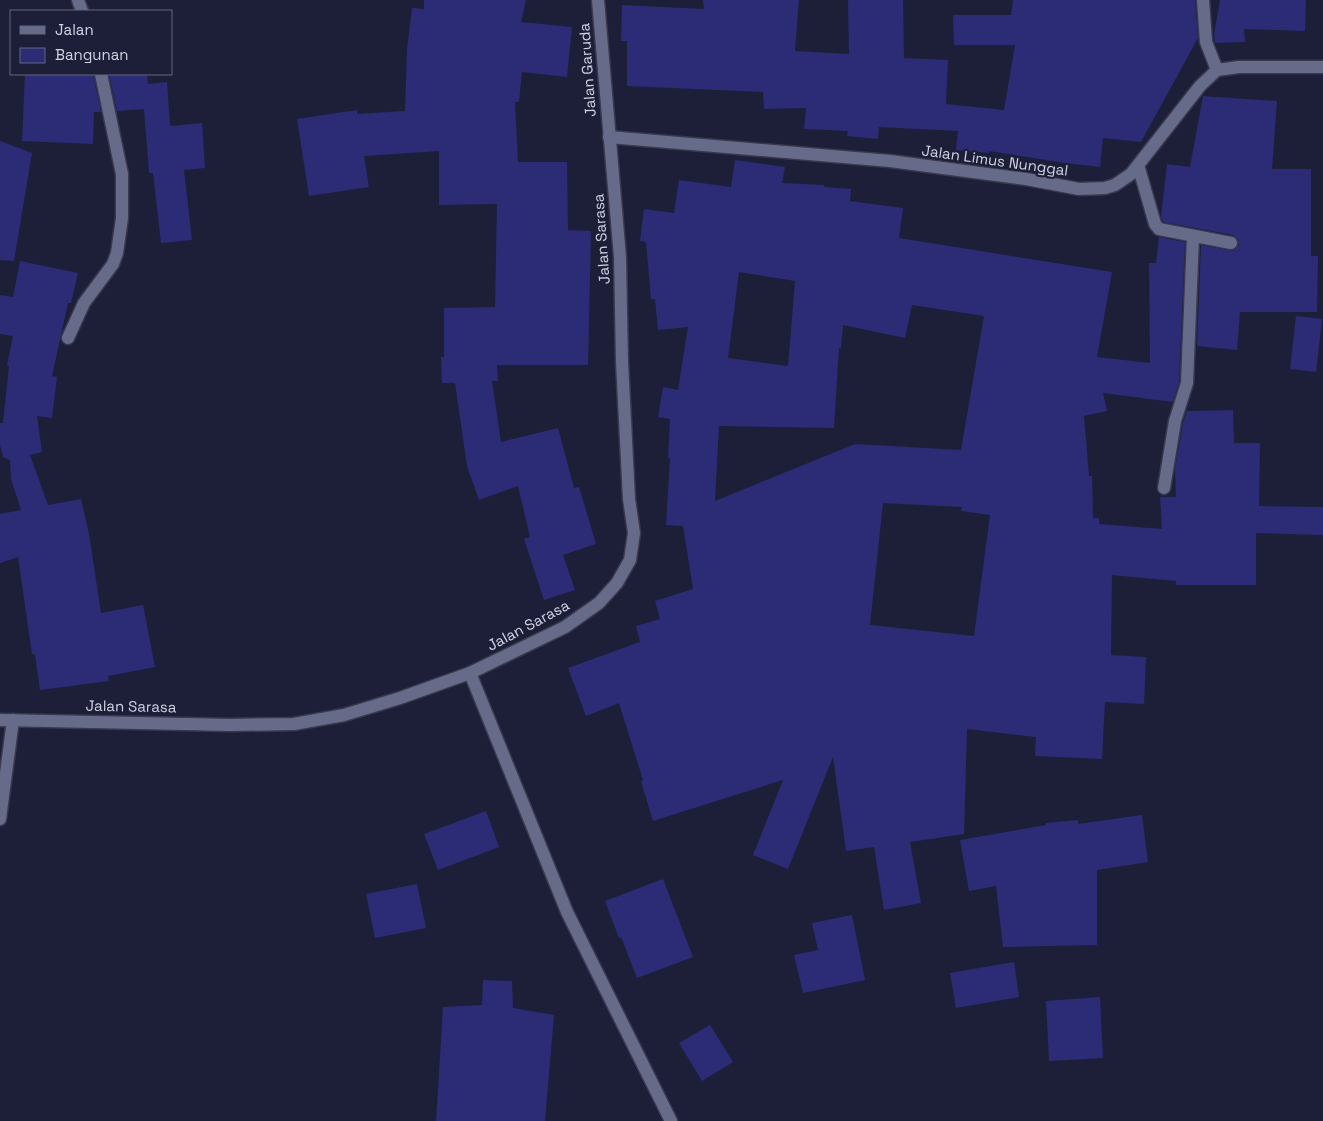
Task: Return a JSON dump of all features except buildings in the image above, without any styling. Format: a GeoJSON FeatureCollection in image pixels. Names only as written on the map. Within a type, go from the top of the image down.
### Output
{"type":"FeatureCollection","features":[{"type":"Feature","properties":{"kind":"street","name":"Jalan Garuda"},"geometry":{"type":"LineString","coordinates":[[598,0],[609,137]]}},
{"type":"Feature","properties":{"kind":"street"},"geometry":{"type":"LineString","coordinates":[[1203,0],[1206,42],[1217,70],[1238,67],[1323,66]]}},
{"type":"Feature","properties":{"kind":"street","name":"Jalan Limus Nunggal"},"geometry":{"type":"LineString","coordinates":[[609,137],[890,161],[1026,179],[1079,189],[1105,188],[1123,181],[1138,165],[1200,86],[1217,70]]}},
{"type":"Feature","properties":{"kind":"street"},"geometry":{"type":"LineString","coordinates":[[68,338],[84,303],[112,264],[117,253],[122,218],[122,174],[102,75]]}},
{"type":"Feature","properties":{"kind":"street","name":"Jalan Sarasa"},"geometry":{"type":"LineString","coordinates":[[0,720],[230,725],[294,724],[344,716],[470,673],[572,622],[599,603],[617,583],[630,560],[634,533],[630,498],[623,372],[620,257],[609,137]]}},
{"type":"Feature","properties":{"kind":"street"},"geometry":{"type":"LineString","coordinates":[[1138,165],[1155,224],[1160,229],[1231,243]]}},
{"type":"Feature","properties":{"kind":"street"},"geometry":{"type":"LineString","coordinates":[[1164,488],[1175,422],[1187,383],[1193,237]]}},
{"type":"Feature","properties":{"kind":"street"},"geometry":{"type":"LineString","coordinates":[[470,673],[567,912],[671,1121]]}},
{"type":"Feature","properties":{"kind":"street"},"geometry":{"type":"LineString","coordinates":[[0,819],[13,720]]}}]}
